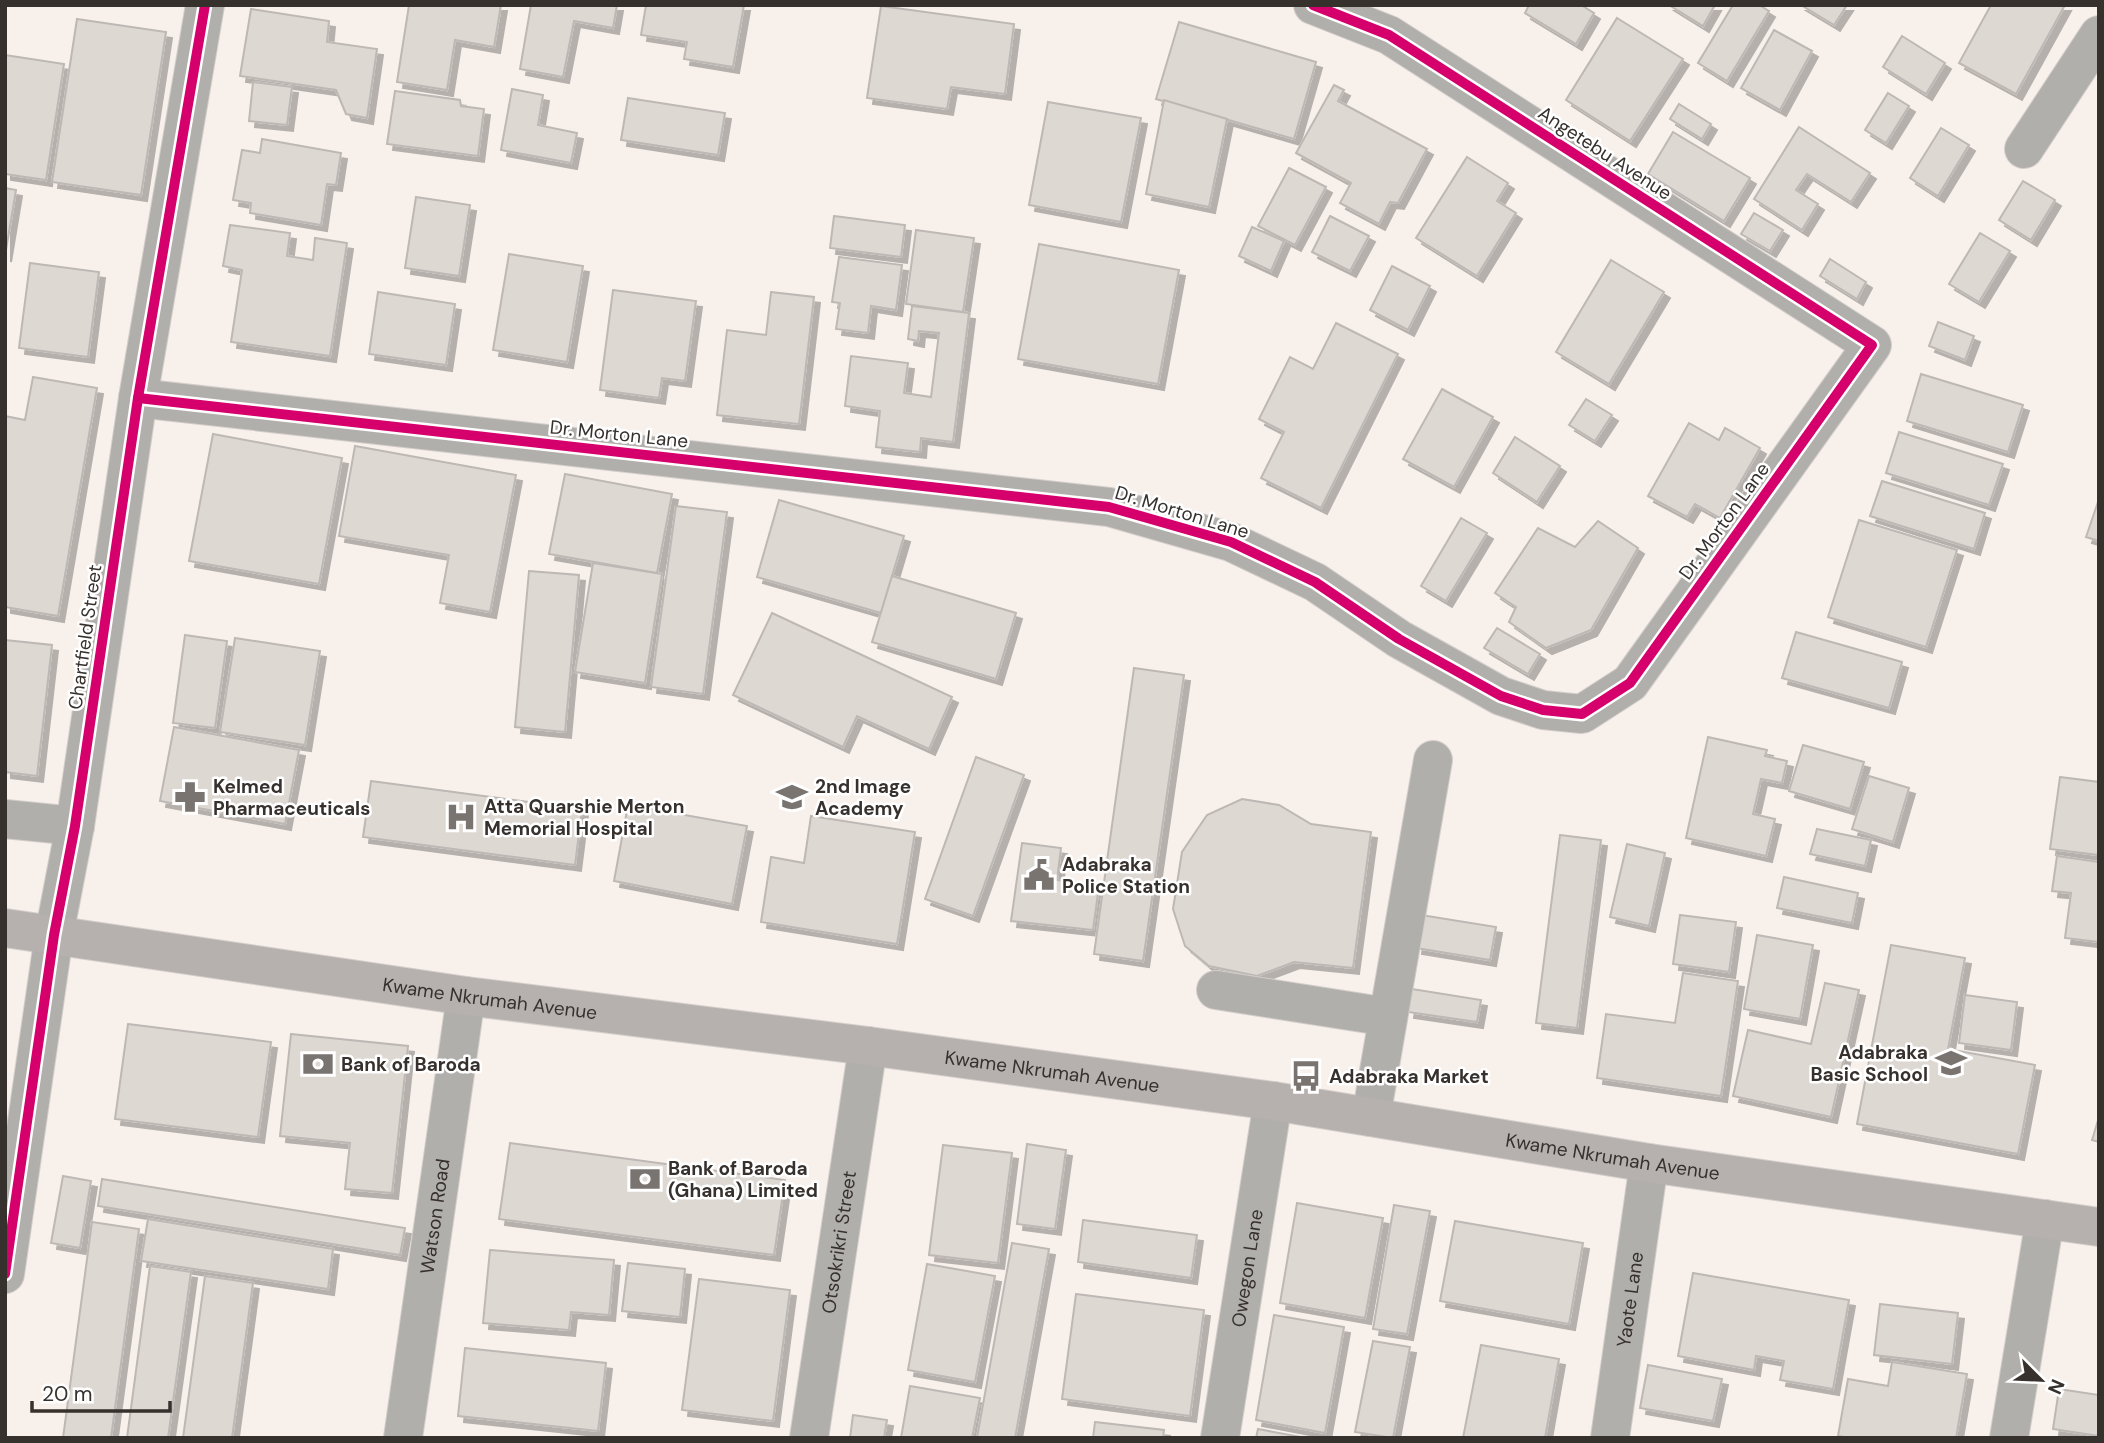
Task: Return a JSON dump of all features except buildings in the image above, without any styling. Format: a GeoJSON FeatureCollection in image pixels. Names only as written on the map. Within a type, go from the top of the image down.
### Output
{"type":"FeatureCollection","features":[{"type":"Feature","properties":{"kind":"main road","name":"Kwame Nkrumah Avenue"},"geometry":{"type":"LineString","coordinates":[[5,928],[466,996],[869,1046],[1273,1101],[1649,1163],[2099,1227]]}},
{"type":"Feature","properties":{"kind":"street","name":"Chartfield Street"},"geometry":{"type":"LineString","coordinates":[[5,1274],[54,935],[75,826],[138,398],[205,5]]}},
{"type":"Feature","properties":{"kind":"street","name":"Angetebu Avenue"},"geometry":{"type":"LineString","coordinates":[[1313,5],[1389,35],[1872,345]]}},
{"type":"Feature","properties":{"kind":"street"},"geometry":{"type":"LineString","coordinates":[[2024,149],[2099,35]]}},
{"type":"Feature","properties":{"kind":"street","name":"Dr. Morton Lane"},"geometry":{"type":"LineString","coordinates":[[138,398],[1109,507],[1231,542],[1315,582],[1399,639],[1501,696],[1543,709],[1582,713],[1630,682],[1872,345]]}},
{"type":"Feature","properties":{"kind":"street"},"geometry":{"type":"LineString","coordinates":[[1371,1117],[1433,760]]}},
{"type":"Feature","properties":{"kind":"street"},"geometry":{"type":"LineString","coordinates":[[5,819],[75,826]]}},
{"type":"Feature","properties":{"kind":"street"},"geometry":{"type":"LineString","coordinates":[[1216,990],[1388,1017]]}},
{"type":"Feature","properties":{"kind":"street","name":"Watson Road"},"geometry":{"type":"LineString","coordinates":[[403,1438],[466,996]]}},
{"type":"Feature","properties":{"kind":"street","name":"Otsokrikri Street"},"geometry":{"type":"LineString","coordinates":[[808,1438],[869,1046]]}},
{"type":"Feature","properties":{"kind":"street","name":"Owegon Lane"},"geometry":{"type":"LineString","coordinates":[[1220,1438],[1273,1101]]}},
{"type":"Feature","properties":{"kind":"street","name":"Yaote Lane"},"geometry":{"type":"LineString","coordinates":[[1610,1438],[1649,1163]]}},
{"type":"Feature","properties":{"kind":"street"},"geometry":{"type":"LineString","coordinates":[[2009,1438],[2045,1219]]}},
{"type":"Feature","properties":{"kind":"cycle path"},"geometry":{"type":"LineString","coordinates":[[5,1274],[54,935],[75,826],[138,398],[205,5]]}},
{"type":"Feature","properties":{"kind":"cycle path"},"geometry":{"type":"LineString","coordinates":[[138,398],[1109,507],[1231,542],[1315,582],[1399,639],[1501,696],[1543,710],[1582,714],[1630,683],[1872,345],[1389,35],[1313,5]]}},
{"type":"Feature","properties":{"kind":"place","name":"Kelmed Pharmaceuticals"},"geometry":{"type":"Point","coordinates":[190,797]}},
{"type":"Feature","properties":{"kind":"place","name":"2nd Image Academy"},"geometry":{"type":"Point","coordinates":[792,797]}},
{"type":"Feature","properties":{"kind":"place","name":"Atta Quarshie Merton Memorial Hospital"},"geometry":{"type":"Point","coordinates":[461,817]}},
{"type":"Feature","properties":{"kind":"place","name":"Adabraka Police Station"},"geometry":{"type":"Point","coordinates":[1039,875]}},
{"type":"Feature","properties":{"kind":"place","name":"Adabraka Basic School"},"geometry":{"type":"Point","coordinates":[1951,1063]}},
{"type":"Feature","properties":{"kind":"place","name":"Bank of Baroda"},"geometry":{"type":"Point","coordinates":[318,1064]}},
{"type":"Feature","properties":{"kind":"place","name":"Adabraka Market"},"geometry":{"type":"Point","coordinates":[1306,1076]}},
{"type":"Feature","properties":{"kind":"place","name":"Bank of Baroda (Ghana) Limited"},"geometry":{"type":"Point","coordinates":[645,1179]}}]}
